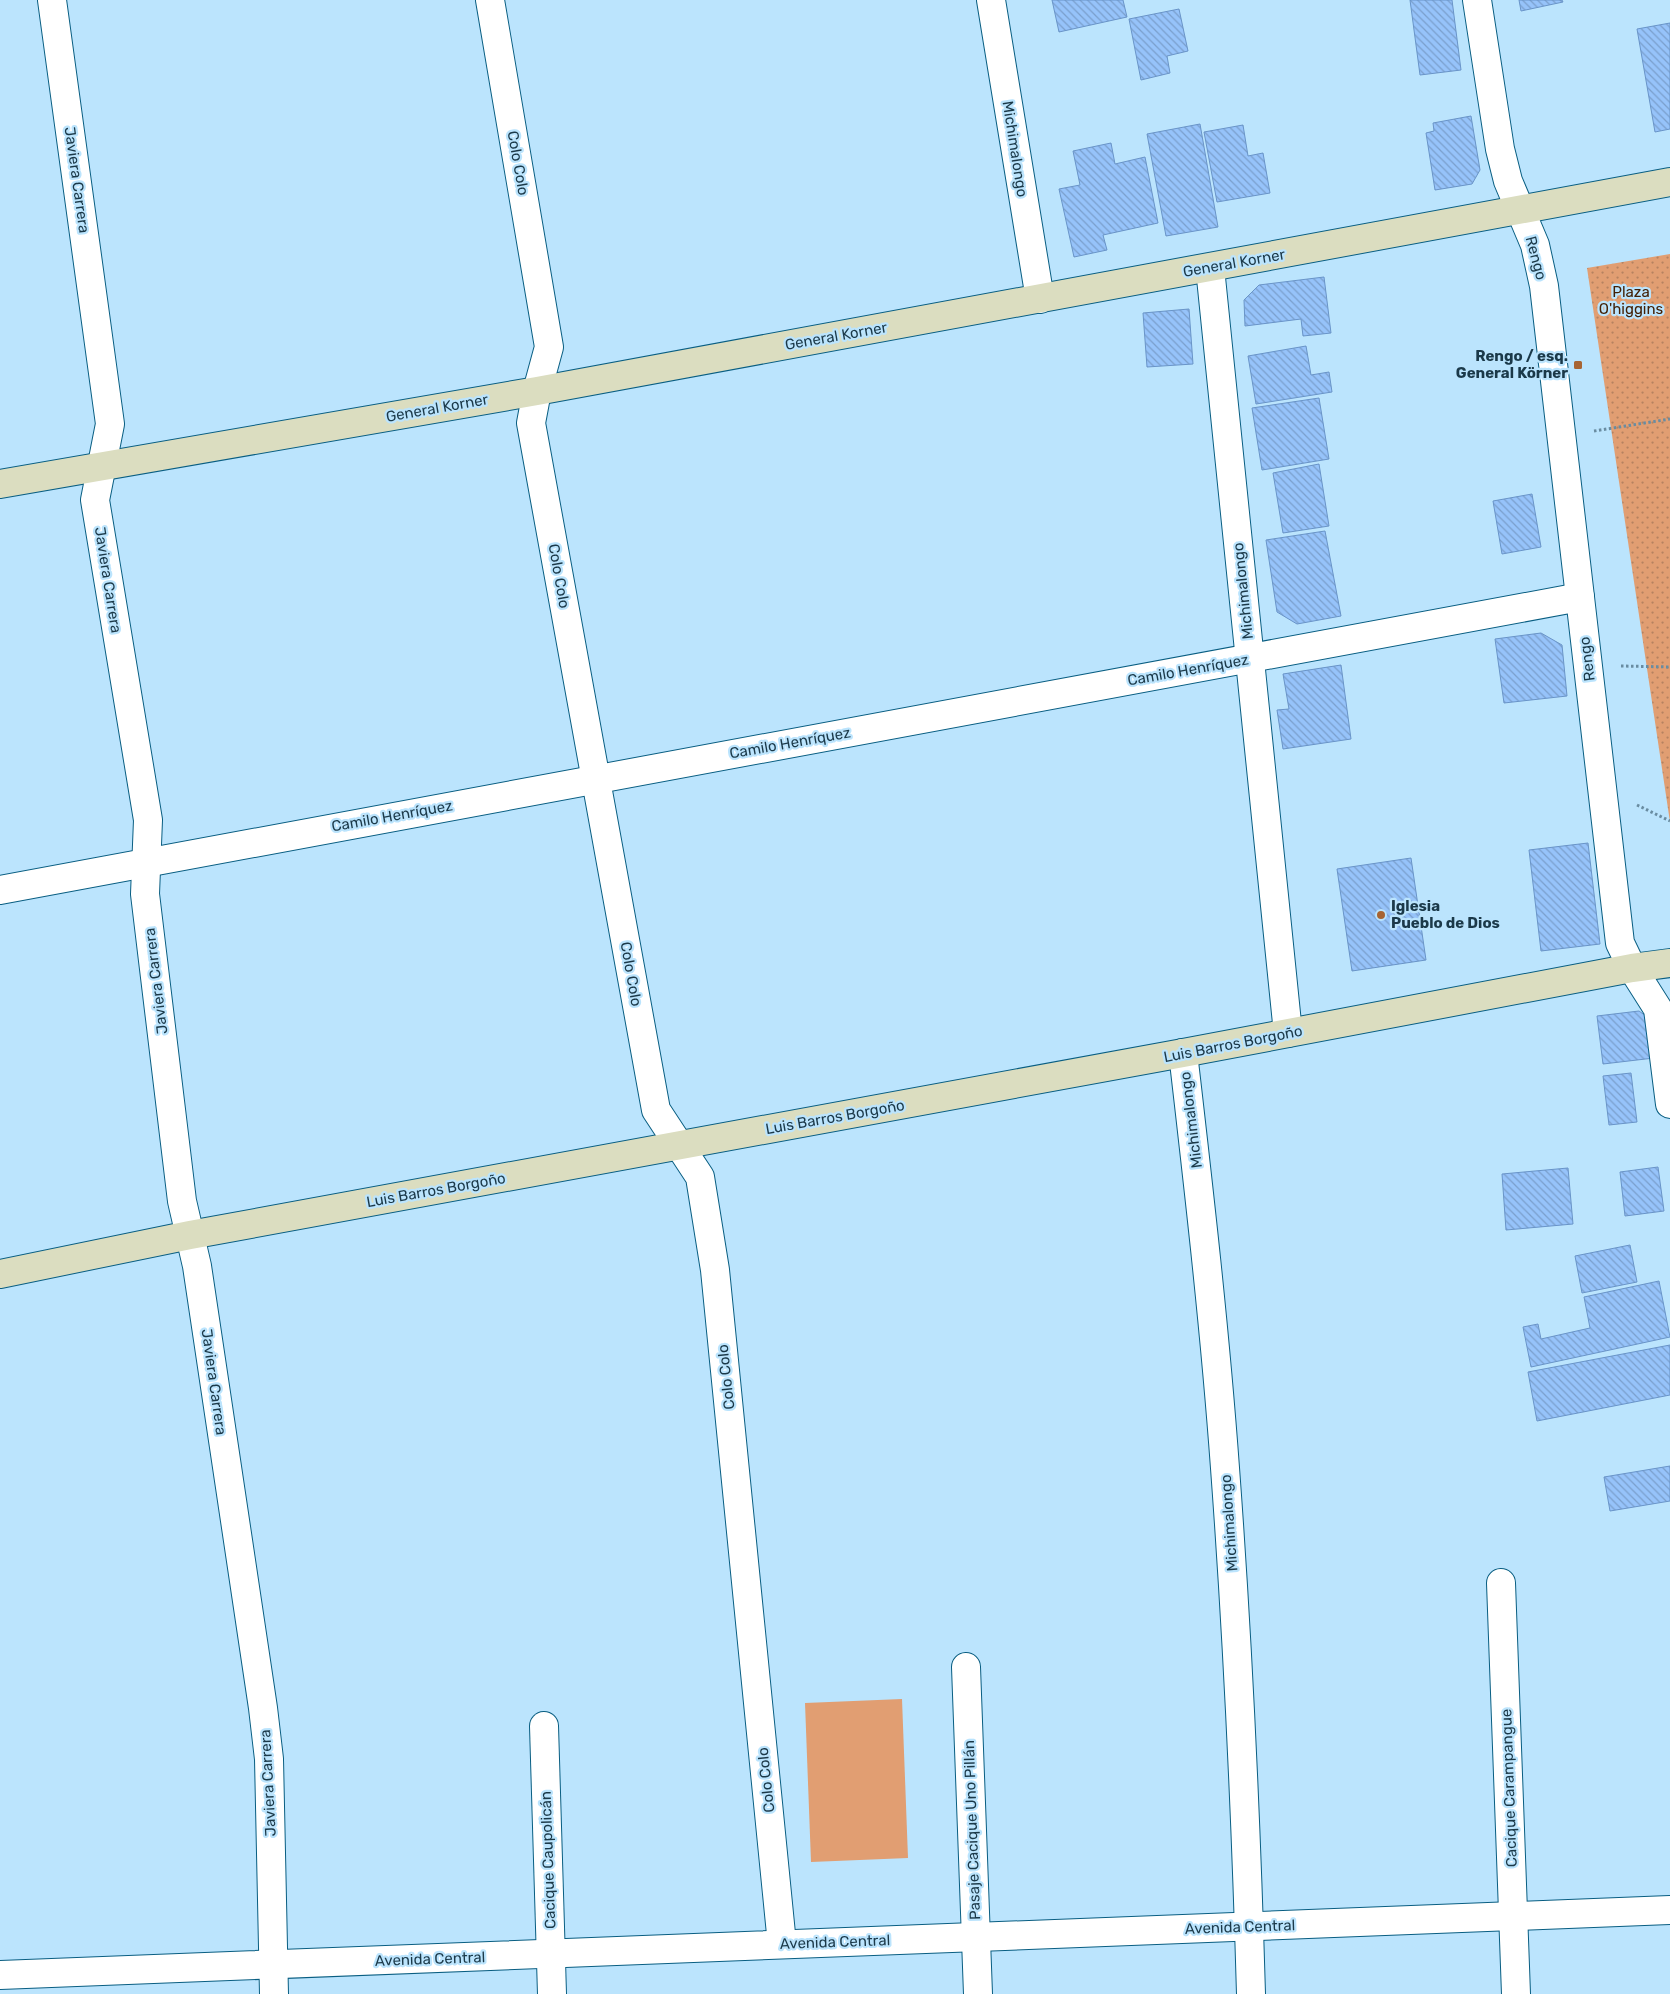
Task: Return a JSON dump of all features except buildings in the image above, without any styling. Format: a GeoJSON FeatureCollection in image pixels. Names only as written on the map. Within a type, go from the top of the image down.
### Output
{"type":"FeatureCollection","features":[{"type":"Feature","properties":{"kind":"street","name":"Javiera Carrera"},"geometry":{"type":"LineString","coordinates":[[52,0],[110,424],[95,500],[148,820],[145,894],[182,1201],[197,1266],[263,1708],[269,1777],[274,1994]]}},
{"type":"Feature","properties":{"kind":"street","name":"Colo Colo"},"geometry":{"type":"LineString","coordinates":[[490,0],[549,347],[537,391],[531,423],[656,1110],[700,1178],[715,1270],[782,1944]]}},
{"type":"Feature","properties":{"kind":"street","name":"Michimalongo"},"geometry":{"type":"LineString","coordinates":[[991,0],[1040,299]]}},
{"type":"Feature","properties":{"kind":"street","name":"Rengo"},"geometry":{"type":"LineString","coordinates":[[1477,0],[1500,149],[1508,181],[1535,245],[1544,286],[1620,943],[1632,968],[1658,1009],[1670,1104]]}},
{"type":"Feature","properties":{"kind":"street","name":"General Korner"},"geometry":{"type":"LineString","coordinates":[[0,484],[537,391],[1670,182]]}},
{"type":"Feature","properties":{"kind":"street","name":"Michimalongo"},"geometry":{"type":"LineString","coordinates":[[1210,268],[1288,1034]]}},
{"type":"Feature","properties":{"kind":"street","name":"Camilo Henríquez"},"geometry":{"type":"LineString","coordinates":[[0,890],[1580,597]]}},
{"type":"Feature","properties":{"kind":"street","name":"Luis Barros Borgoño"},"geometry":{"type":"LineString","coordinates":[[0,1274],[190,1235],[1288,1034],[1632,968],[1670,963]]}},
{"type":"Feature","properties":{"kind":"street","name":"Michimalongo"},"geometry":{"type":"LineString","coordinates":[[1183,1053],[1207,1261],[1225,1467],[1240,1697],[1251,1994]]}},
{"type":"Feature","properties":{"kind":"street","name":"Cacique Carampangue"},"geometry":{"type":"LineString","coordinates":[[1501,1583],[1516,1994]]}},
{"type":"Feature","properties":{"kind":"street","name":"Pasaje Cacique Uno Pillán"},"geometry":{"type":"LineString","coordinates":[[966,1667],[978,1994]]}},
{"type":"Feature","properties":{"kind":"street","name":"Cacique Caupolicán"},"geometry":{"type":"LineString","coordinates":[[544,1726],[552,1994]]}},
{"type":"Feature","properties":{"kind":"street","name":"Avenida Central"},"geometry":{"type":"LineString","coordinates":[[0,1975],[1670,1910]]}},
{"type":"Feature","properties":{"kind":"path"},"geometry":{"type":"LineString","coordinates":[[1561,436],[1670,418]]}},
{"type":"Feature","properties":{"kind":"path"},"geometry":{"type":"LineString","coordinates":[[1588,666],[1670,667]]}},
{"type":"Feature","properties":{"kind":"green space","name":"Plaza O'higgins"},"geometry":{"type":"Polygon","coordinates":[[[1670,254],[1670,822],[1587,268],[1670,254]]]}},
{"type":"Feature","properties":{"kind":"green space"},"geometry":{"type":"Polygon","coordinates":[[[902,1699],[908,1858],[811,1862],[805,1703],[902,1699]]]}},
{"type":"Feature","properties":{"kind":"place","name":"Rengo / esq. General Körner"},"geometry":{"type":"Point","coordinates":[1578,365]}},
{"type":"Feature","properties":{"kind":"place","name":"Iglesia Pueblo de Dios"},"geometry":{"type":"Point","coordinates":[1381,915]}}]}
